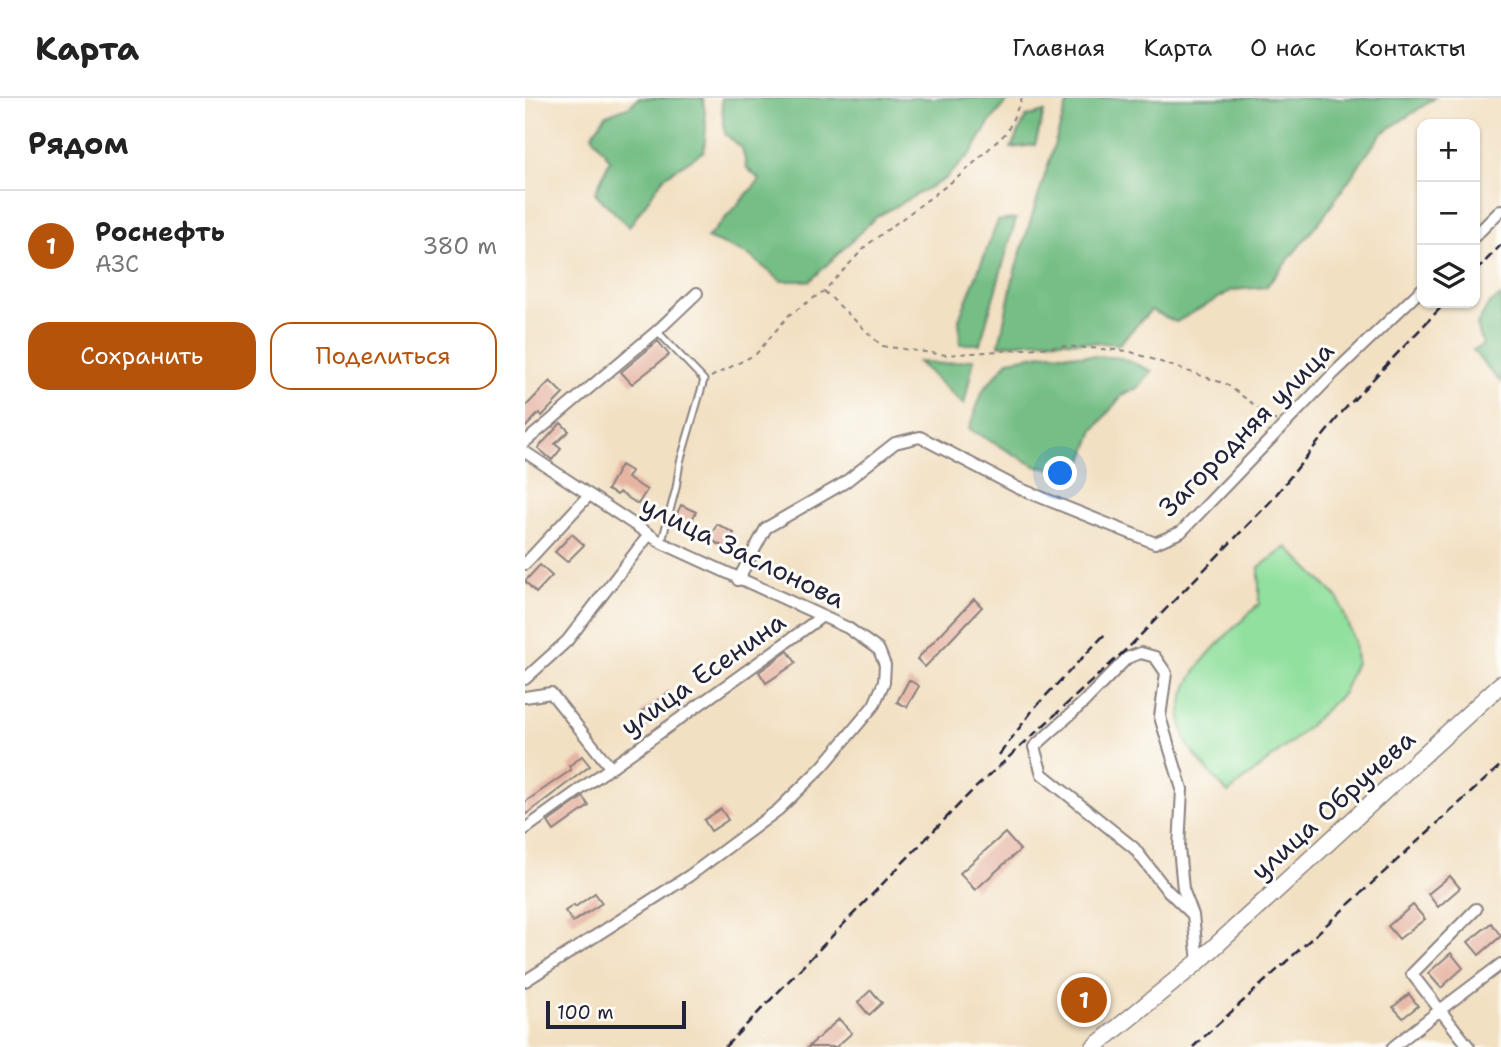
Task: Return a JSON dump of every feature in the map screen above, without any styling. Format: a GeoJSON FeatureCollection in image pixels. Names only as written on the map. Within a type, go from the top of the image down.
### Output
{"type":"FeatureCollection","features":[{"type":"Feature","properties":{"kind":"street"},"geometry":{"type":"LineString","coordinates":[[1480,231],[1501,210]]}},
{"type":"Feature","properties":{"kind":"street"},"geometry":{"type":"LineString","coordinates":[[525,442],[657,331],[697,293]]}},
{"type":"Feature","properties":{"kind":"street","name":"Загородняя улица"},"geometry":{"type":"LineString","coordinates":[[737,580],[766,528],[844,483],[895,443],[920,437],[1018,488],[1155,543],[1181,532],[1283,426],[1417,294]]}},
{"type":"Feature","properties":{"kind":"street","name":"улица Заслонова"},"geometry":{"type":"LineString","coordinates":[[525,452],[647,536],[737,580],[848,628],[879,650],[885,665],[884,682],[874,705],[823,766],[778,810],[689,876],[525,981]]}},
{"type":"Feature","properties":{"kind":"street"},"geometry":{"type":"LineString","coordinates":[[525,564],[589,495]]}},
{"type":"Feature","properties":{"kind":"street"},"geometry":{"type":"LineString","coordinates":[[525,678],[567,641],[647,536]]}},
{"type":"Feature","properties":{"kind":"street","name":"улица Есенина"},"geometry":{"type":"LineString","coordinates":[[525,829],[712,698],[821,617]]}},
{"type":"Feature","properties":{"kind":"street"},"geometry":{"type":"LineString","coordinates":[[1193,915],[1166,889],[1134,848],[1042,774],[1034,747],[1127,659],[1141,653],[1155,657],[1166,673],[1160,717],[1182,789],[1179,848],[1184,888],[1193,915],[1198,962]]}},
{"type":"Feature","properties":{"kind":"street","name":"улица Обручева"},"geometry":{"type":"LineString","coordinates":[[1094,1047],[1198,962],[1501,684]]}},
{"type":"Feature","properties":{"kind":"street"},"geometry":{"type":"LineString","coordinates":[[525,696],[551,693],[610,767]]}},
{"type":"Feature","properties":{"kind":"street"},"geometry":{"type":"LineString","coordinates":[[1469,1047],[1412,974],[1476,909]]}},
{"type":"Feature","properties":{"kind":"street"},"geometry":{"type":"LineString","coordinates":[[1392,1047],[1501,964]]}},
{"type":"Feature","properties":{"kind":"lane"},"geometry":{"type":"LineString","coordinates":[[657,331],[704,380],[680,462],[662,544]]}},
{"type":"Feature","properties":{"kind":"path"},"geometry":{"type":"LineString","coordinates":[[704,380],[756,354],[789,315],[824,291],[867,246],[963,174],[1007,132],[1022,98]]}},
{"type":"Feature","properties":{"kind":"path"},"geometry":{"type":"LineString","coordinates":[[824,291],[882,346],[946,355],[1064,346],[1128,351],[1226,384],[1283,426]]}},
{"type":"Feature","properties":{"kind":"green space"},"geometry":{"type":"Polygon","coordinates":[[[638,98],[703,98],[706,125],[704,151],[664,177],[629,227],[595,193],[610,160],[592,135],[606,115],[630,106],[638,98]]]}},
{"type":"Feature","properties":{"kind":"green space"},"geometry":{"type":"Polygon","coordinates":[[[721,98],[1010,98],[989,123],[972,152],[945,179],[876,217],[810,281],[781,281],[749,255],[707,238],[760,180],[747,168],[742,148],[725,134],[721,98]]]}},
{"type":"Feature","properties":{"kind":"green space"},"geometry":{"type":"Polygon","coordinates":[[[1069,98],[1435,98],[1381,134],[1324,216],[1266,287],[1233,290],[1176,322],[1151,310],[1119,344],[1049,340],[999,345],[1014,274],[1069,98]]]}},
{"type":"Feature","properties":{"kind":"green space"},"geometry":{"type":"Polygon","coordinates":[[[1044,112],[1035,145],[1011,148],[1026,117],[1044,112]]]}},
{"type":"Feature","properties":{"kind":"green space"},"geometry":{"type":"Polygon","coordinates":[[[1016,219],[980,344],[960,344],[959,319],[998,221],[1016,219]]]}},
{"type":"Feature","properties":{"kind":"green space"},"geometry":{"type":"Polygon","coordinates":[[[1501,296],[1501,382],[1473,350],[1483,345],[1477,325],[1489,304],[1501,296]]]}},
{"type":"Feature","properties":{"kind":"green space"},"geometry":{"type":"Polygon","coordinates":[[[1049,353],[1121,358],[1152,371],[1138,388],[1123,394],[1094,430],[1079,471],[1037,467],[969,429],[983,390],[1009,360],[1049,353]]]}},
{"type":"Feature","properties":{"kind":"green space"},"geometry":{"type":"Polygon","coordinates":[[[974,359],[964,405],[918,362],[945,364],[974,359]]]}},
{"type":"Feature","properties":{"kind":"green space"},"geometry":{"type":"Polygon","coordinates":[[[1287,547],[1338,598],[1354,641],[1356,662],[1343,693],[1295,739],[1228,793],[1187,742],[1181,721],[1182,701],[1200,665],[1259,604],[1259,567],[1287,547]]]}},
{"type":"Feature","properties":{"kind":"building"},"geometry":{"type":"Polygon","coordinates":[[[658,341],[669,355],[632,384],[621,372],[658,341]]]}},
{"type":"Feature","properties":{"kind":"building"},"geometry":{"type":"Polygon","coordinates":[[[550,381],[563,394],[542,416],[539,413],[525,428],[525,407],[550,381]]]}},
{"type":"Feature","properties":{"kind":"building"},"geometry":{"type":"Polygon","coordinates":[[[561,423],[569,431],[555,444],[561,449],[552,460],[538,448],[561,423]]]}},
{"type":"Feature","properties":{"kind":"building"},"geometry":{"type":"Polygon","coordinates":[[[621,465],[631,471],[627,478],[647,490],[638,504],[619,492],[617,495],[607,490],[621,465]]]}},
{"type":"Feature","properties":{"kind":"building"},"geometry":{"type":"Polygon","coordinates":[[[681,505],[696,512],[687,529],[673,522],[681,505]]]}},
{"type":"Feature","properties":{"kind":"building"},"geometry":{"type":"Polygon","coordinates":[[[717,524],[734,533],[726,548],[709,539],[717,524]]]}},
{"type":"Feature","properties":{"kind":"building"},"geometry":{"type":"Polygon","coordinates":[[[572,534],[584,545],[567,562],[555,552],[572,534]]]}},
{"type":"Feature","properties":{"kind":"building"},"geometry":{"type":"Polygon","coordinates":[[[540,565],[552,576],[536,593],[525,581],[540,565]]]}},
{"type":"Feature","properties":{"kind":"building"},"geometry":{"type":"Polygon","coordinates":[[[974,599],[982,607],[925,667],[917,659],[974,599]]]}},
{"type":"Feature","properties":{"kind":"building"},"geometry":{"type":"Polygon","coordinates":[[[788,651],[796,663],[766,683],[759,672],[788,651]]]}},
{"type":"Feature","properties":{"kind":"building"},"geometry":{"type":"Polygon","coordinates":[[[909,680],[919,686],[907,707],[897,702],[909,680]]]}},
{"type":"Feature","properties":{"kind":"building"},"geometry":{"type":"Polygon","coordinates":[[[669,692],[676,700],[648,721],[641,712],[669,692]]]}},
{"type":"Feature","properties":{"kind":"building"},"geometry":{"type":"Polygon","coordinates":[[[582,756],[590,766],[525,815],[525,802],[571,770],[569,766],[582,756]]]}},
{"type":"Feature","properties":{"kind":"building"},"geometry":{"type":"Polygon","coordinates":[[[583,797],[589,806],[554,831],[548,822],[583,797]]]}},
{"type":"Feature","properties":{"kind":"building"},"geometry":{"type":"Polygon","coordinates":[[[721,809],[728,820],[711,831],[704,820],[721,809]]]}},
{"type":"Feature","properties":{"kind":"building"},"geometry":{"type":"Polygon","coordinates":[[[1005,833],[1020,850],[975,890],[960,873],[1005,833]]]}},
{"type":"Feature","properties":{"kind":"building"},"geometry":{"type":"Polygon","coordinates":[[[1450,876],[1460,888],[1438,907],[1428,894],[1450,876]]]}},
{"type":"Feature","properties":{"kind":"building"},"geometry":{"type":"Polygon","coordinates":[[[595,893],[602,903],[573,922],[565,911],[595,893]]]}},
{"type":"Feature","properties":{"kind":"building"},"geometry":{"type":"Polygon","coordinates":[[[1413,905],[1425,919],[1399,939],[1388,926],[1413,905]]]}},
{"type":"Feature","properties":{"kind":"building"},"geometry":{"type":"Polygon","coordinates":[[[1491,923],[1501,936],[1479,955],[1468,942],[1491,923]]]}},
{"type":"Feature","properties":{"kind":"building"},"geometry":{"type":"Polygon","coordinates":[[[1451,953],[1463,968],[1441,988],[1428,973],[1451,953]]]}},
{"type":"Feature","properties":{"kind":"building"},"geometry":{"type":"Polygon","coordinates":[[[871,990],[882,1003],[869,1015],[858,1002],[871,990]]]}},
{"type":"Feature","properties":{"kind":"building"},"geometry":{"type":"Polygon","coordinates":[[[1409,994],[1418,1006],[1403,1018],[1393,1007],[1409,994]]]}},
{"type":"Feature","properties":{"kind":"building"},"geometry":{"type":"Polygon","coordinates":[[[839,1019],[852,1033],[836,1047],[808,1047],[839,1019]]]}},
{"type":"Feature","properties":{"kind":"railway"},"geometry":{"type":"LineString","coordinates":[[1480,267],[1501,245]]}},
{"type":"Feature","properties":{"kind":"railway"},"geometry":{"type":"LineString","coordinates":[[725,1047],[972,791],[1131,645],[1271,501],[1343,411],[1440,308]]}},
{"type":"Feature","properties":{"kind":"railway"},"geometry":{"type":"LineString","coordinates":[[999,755],[1036,706],[1107,632]]}},
{"type":"Feature","properties":{"kind":"railway"},"geometry":{"type":"LineString","coordinates":[[1193,1047],[1501,765]]}},
{"type":"Feature","properties":{"kind":"place","name":"Роснефть"},"geometry":{"type":"Point","coordinates":[1084,1000]}}]}
